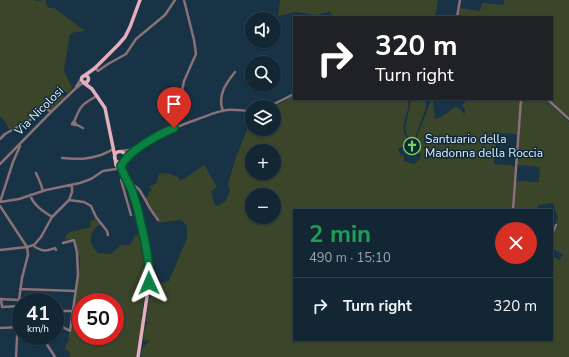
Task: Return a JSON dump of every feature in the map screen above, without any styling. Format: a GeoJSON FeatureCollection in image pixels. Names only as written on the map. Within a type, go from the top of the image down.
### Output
{"type":"FeatureCollection","features":[{"type":"Feature","properties":{"kind":"main road"},"geometry":{"type":"LineString","coordinates":[[83,80],[125,37],[140,0]]}},
{"type":"Feature","properties":{"kind":"main road"},"geometry":{"type":"LineString","coordinates":[[88,79],[94,69]]}},
{"type":"Feature","properties":{"kind":"main road"},"geometry":{"type":"LineString","coordinates":[[83,80],[87,77],[88,79]]}},
{"type":"Feature","properties":{"kind":"main road"},"geometry":{"type":"LineString","coordinates":[[88,79],[92,89]]}},
{"type":"Feature","properties":{"kind":"main road"},"geometry":{"type":"LineString","coordinates":[[83,80],[104,105],[116,163],[129,183],[141,222],[149,269],[149,283],[138,357]]}},
{"type":"Feature","properties":{"kind":"main road"},"geometry":{"type":"LineString","coordinates":[[113,146],[116,150],[125,153],[124,160],[119,167]]}},
{"type":"Feature","properties":{"kind":"main road"},"geometry":{"type":"LineString","coordinates":[[115,157],[116,153],[120,151]]}},
{"type":"Feature","properties":{"kind":"main road"},"geometry":{"type":"LineString","coordinates":[[115,157],[117,161],[122,162],[124,160]]}},
{"type":"Feature","properties":{"kind":"street"},"geometry":{"type":"LineString","coordinates":[[94,69],[98,71],[126,54],[136,40],[165,15],[175,0]]}},
{"type":"Feature","properties":{"kind":"street"},"geometry":{"type":"LineString","coordinates":[[174,128],[184,81],[196,54],[184,0]]}},
{"type":"Feature","properties":{"kind":"street"},"geometry":{"type":"LineString","coordinates":[[457,16],[460,0]]}},
{"type":"Feature","properties":{"kind":"street"},"geometry":{"type":"LineString","coordinates":[[223,111],[220,105],[221,96],[235,72]]}},
{"type":"Feature","properties":{"kind":"street","name":"Via Nicolosi"},"geometry":{"type":"LineString","coordinates":[[0,164],[83,80]]}},
{"type":"Feature","properties":{"kind":"street"},"geometry":{"type":"LineString","coordinates":[[281,100],[293,94]]}},
{"type":"Feature","properties":{"kind":"street"},"geometry":{"type":"LineString","coordinates":[[82,128],[74,123],[79,109],[86,102],[97,96]]}},
{"type":"Feature","properties":{"kind":"street"},"geometry":{"type":"LineString","coordinates":[[513,209],[521,100]]}},
{"type":"Feature","properties":{"kind":"street"},"geometry":{"type":"LineString","coordinates":[[548,100],[569,119]]}},
{"type":"Feature","properties":{"kind":"street"},"geometry":{"type":"LineString","coordinates":[[0,139],[5,134],[47,109],[51,112]]}},
{"type":"Feature","properties":{"kind":"street"},"geometry":{"type":"LineString","coordinates":[[124,160],[139,147],[160,134],[174,128],[223,111],[245,111]]}},
{"type":"Feature","properties":{"kind":"street"},"geometry":{"type":"LineString","coordinates":[[21,143],[15,156],[0,202],[19,199],[44,191],[88,181],[103,171],[119,167]]}},
{"type":"Feature","properties":{"kind":"street"},"geometry":{"type":"LineString","coordinates":[[62,158],[90,159],[106,154],[112,150],[113,146]]}},
{"type":"Feature","properties":{"kind":"street"},"geometry":{"type":"LineString","coordinates":[[120,151],[139,147]]}},
{"type":"Feature","properties":{"kind":"street"},"geometry":{"type":"LineString","coordinates":[[12,152],[15,156]]}},
{"type":"Feature","properties":{"kind":"street"},"geometry":{"type":"LineString","coordinates":[[106,154],[110,153],[115,157]]}},
{"type":"Feature","properties":{"kind":"street"},"geometry":{"type":"LineString","coordinates":[[7,158],[13,162]]}},
{"type":"Feature","properties":{"kind":"street"},"geometry":{"type":"LineString","coordinates":[[36,173],[44,191]]}},
{"type":"Feature","properties":{"kind":"street"},"geometry":{"type":"LineString","coordinates":[[125,177],[121,180],[131,216]]}},
{"type":"Feature","properties":{"kind":"street"},"geometry":{"type":"LineString","coordinates":[[129,183],[140,190],[145,201],[158,220]]}},
{"type":"Feature","properties":{"kind":"street"},"geometry":{"type":"LineString","coordinates":[[20,293],[28,255],[35,247],[52,217],[69,200],[72,192],[72,185]]}},
{"type":"Feature","properties":{"kind":"street"},"geometry":{"type":"LineString","coordinates":[[30,195],[32,201],[52,217]]}},
{"type":"Feature","properties":{"kind":"street"},"geometry":{"type":"LineString","coordinates":[[69,200],[84,202],[90,206],[96,217],[107,231],[108,235]]}},
{"type":"Feature","properties":{"kind":"street"},"geometry":{"type":"LineString","coordinates":[[0,206],[26,247],[28,255]]}},
{"type":"Feature","properties":{"kind":"street"},"geometry":{"type":"LineString","coordinates":[[553,232],[556,225]]}},
{"type":"Feature","properties":{"kind":"street"},"geometry":{"type":"LineString","coordinates":[[20,289],[76,291],[78,267],[77,252],[74,240],[63,243]]}},
{"type":"Feature","properties":{"kind":"street"},"geometry":{"type":"LineString","coordinates":[[0,250],[26,247],[34,245],[38,241]]}},
{"type":"Feature","properties":{"kind":"street"},"geometry":{"type":"LineString","coordinates":[[35,247],[42,251],[55,248],[56,250]]}},
{"type":"Feature","properties":{"kind":"street"},"geometry":{"type":"LineString","coordinates":[[12,300],[0,299],[2,307],[12,307]]}},
{"type":"Feature","properties":{"kind":"street"},"geometry":{"type":"LineString","coordinates":[[64,311],[72,311],[70,331],[64,328]]}},
{"type":"Feature","properties":{"kind":"street"},"geometry":{"type":"LineString","coordinates":[[0,328],[12,327]]}},
{"type":"Feature","properties":{"kind":"street"},"geometry":{"type":"LineString","coordinates":[[16,357],[17,345]]}},
{"type":"Feature","properties":{"kind":"street"},"geometry":{"type":"LineString","coordinates":[[47,345],[55,357]]}},
{"type":"Feature","properties":{"kind":"green space"},"geometry":{"type":"Polygon","coordinates":[[[0,0],[45,0],[48,8],[54,8],[85,31],[70,34],[64,70],[72,87],[69,93],[66,92],[63,94],[64,97],[51,110],[47,108],[28,120],[9,129],[0,116],[0,0]]]}},
{"type":"Feature","properties":{"kind":"green space"},"geometry":{"type":"Polygon","coordinates":[[[280,0],[438,0],[436,13],[434,16],[332,16],[330,11],[317,15],[296,12],[281,15],[281,12],[278,12],[280,0]]]}},
{"type":"Feature","properties":{"kind":"green space"},"geometry":{"type":"Polygon","coordinates":[[[504,0],[569,0],[569,117],[550,100],[553,100],[553,16],[458,16],[460,8],[480,11],[482,3],[504,5],[504,0]]]}},
{"type":"Feature","properties":{"kind":"green space"},"geometry":{"type":"Polygon","coordinates":[[[293,97],[293,100],[408,100],[409,103],[403,128],[409,142],[406,148],[402,147],[398,149],[401,155],[404,156],[404,161],[414,164],[421,156],[415,141],[431,101],[433,101],[435,119],[441,117],[456,107],[464,114],[465,109],[462,105],[467,100],[520,100],[517,134],[496,133],[494,164],[515,166],[512,209],[293,209],[293,341],[553,341],[553,256],[560,260],[563,254],[553,249],[553,234],[558,225],[556,223],[558,218],[553,203],[538,205],[537,209],[514,209],[516,182],[539,182],[540,167],[517,165],[522,100],[545,100],[569,122],[569,357],[141,357],[143,348],[150,341],[145,341],[143,338],[147,323],[146,321],[151,296],[151,286],[169,281],[187,238],[187,226],[182,221],[158,223],[159,220],[145,198],[152,190],[149,187],[157,183],[159,174],[167,173],[178,177],[180,181],[204,165],[217,187],[211,191],[215,205],[218,206],[225,202],[230,190],[228,185],[235,160],[245,135],[245,136],[281,136],[281,103],[293,97]]]}},
{"type":"Feature","properties":{"kind":"green space"},"geometry":{"type":"Polygon","coordinates":[[[411,101],[426,101],[426,107],[414,141],[410,141],[405,129],[411,101]]]}},
{"type":"Feature","properties":{"kind":"green space"},"geometry":{"type":"Polygon","coordinates":[[[95,219],[100,224],[96,227],[91,238],[92,245],[98,253],[111,254],[121,245],[130,245],[135,236],[138,235],[138,231],[140,231],[147,267],[147,280],[136,357],[70,357],[68,350],[65,350],[72,325],[72,345],[124,345],[124,293],[76,293],[80,259],[75,238],[66,240],[65,236],[70,232],[91,227],[90,222],[95,219]]]}},
{"type":"Feature","properties":{"kind":"place","name":"Santuario della Madonna della Roccia"},"geometry":{"type":"Point","coordinates":[412,146]}},
{"type":"Feature","properties":{"kind":"route"},"geometry":{"type":"LineString","coordinates":[[149,283],[148,257],[138,211],[131,186],[124,176],[121,166],[125,159],[139,147],[156,136],[174,128]]}}]}
